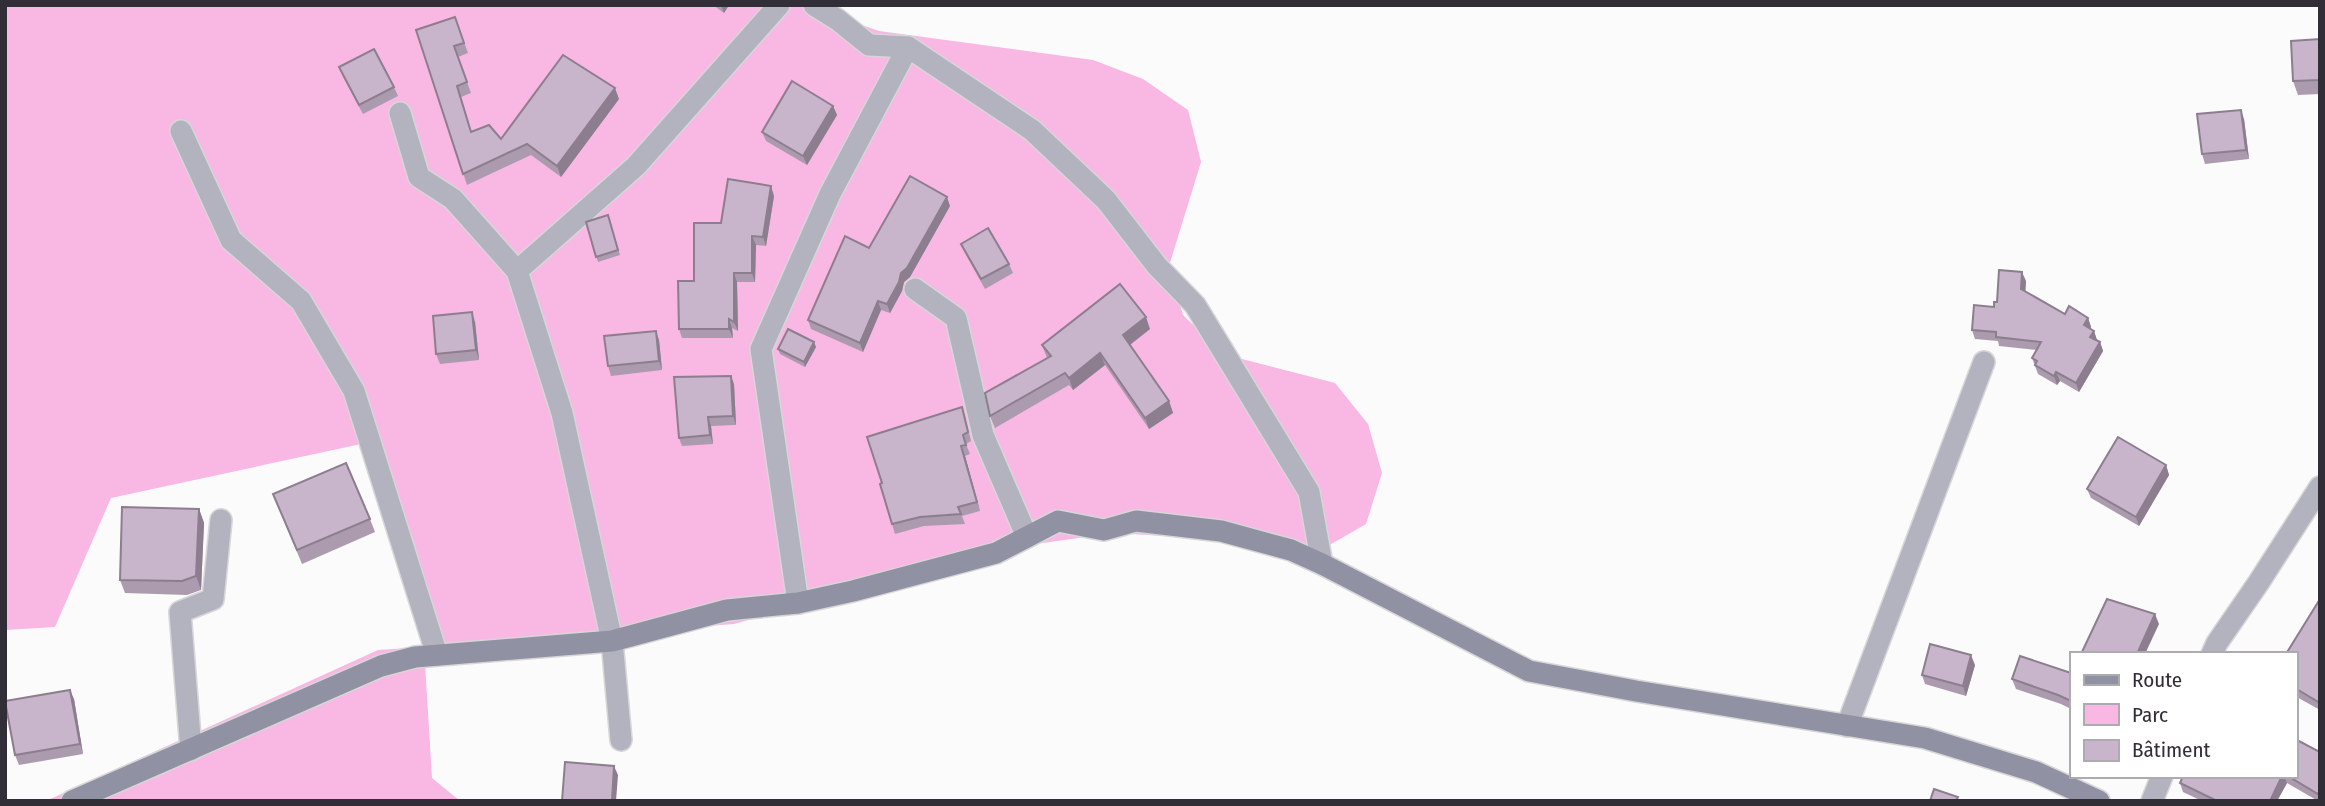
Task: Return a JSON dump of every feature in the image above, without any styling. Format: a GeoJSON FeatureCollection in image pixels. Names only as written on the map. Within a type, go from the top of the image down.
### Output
{"type":"FeatureCollection","features":[{"type":"Feature","properties":{"kind":"street"},"geometry":{"type":"LineString","coordinates":[[517,271],[636,166],[779,5]]}},
{"type":"Feature","properties":{"kind":"street"},"geometry":{"type":"LineString","coordinates":[[814,5],[869,45],[908,47],[1032,130],[1106,200],[1157,266],[1195,304],[1309,492],[1322,564]]}},
{"type":"Feature","properties":{"kind":"street"},"geometry":{"type":"LineString","coordinates":[[798,603],[761,349],[830,194],[908,47]]}},
{"type":"Feature","properties":{"kind":"street"},"geometry":{"type":"LineString","coordinates":[[400,113],[419,177],[453,199],[517,271],[562,413],[612,640],[621,740]]}},
{"type":"Feature","properties":{"kind":"street"},"geometry":{"type":"LineString","coordinates":[[181,131],[231,240],[301,302],[354,391],[437,655]]}},
{"type":"Feature","properties":{"kind":"street"},"geometry":{"type":"LineString","coordinates":[[915,289],[956,318],[983,435],[1027,537]]}},
{"type":"Feature","properties":{"kind":"street"},"geometry":{"type":"LineString","coordinates":[[1847,726],[1984,362]]}},
{"type":"Feature","properties":{"kind":"street"},"geometry":{"type":"LineString","coordinates":[[2213,652],[2320,487]]}},
{"type":"Feature","properties":{"kind":"street"},"geometry":{"type":"LineString","coordinates":[[191,750],[180,612],[214,599],[220,520]]}},
{"type":"Feature","properties":{"kind":"street"},"geometry":{"type":"LineString","coordinates":[[72,801],[381,666],[415,657],[612,640],[727,610],[798,603],[996,553],[1058,521],[1104,530],[1136,522],[1221,531],[1291,550],[1322,564],[1529,671],[1925,738],[2036,772],[2086,798]]}},
{"type":"Feature","properties":{"kind":"street"},"geometry":{"type":"LineString","coordinates":[[2152,801],[2161,778]]}},
{"type":"Feature","properties":{"kind":"green space"},"geometry":{"type":"Polygon","coordinates":[[[5,5],[805,5],[879,31],[1093,60],[1143,79],[1188,110],[1201,162],[1169,266],[1183,315],[1223,354],[1335,383],[1368,424],[1382,473],[1366,524],[1319,551],[1303,566],[1233,540],[1114,533],[1014,547],[734,624],[424,647],[432,778],[460,801],[46,801],[378,650],[423,647],[361,444],[111,498],[55,627],[5,630],[5,5]]]}},
{"type":"Feature","properties":{"kind":"building"},"geometry":{"type":"Polygon","coordinates":[[[455,17],[464,43],[454,46],[467,82],[457,86],[471,132],[489,125],[501,139],[563,55],[615,88],[557,166],[527,144],[463,174],[416,30],[455,17]]]}},
{"type":"Feature","properties":{"kind":"building"},"geometry":{"type":"Polygon","coordinates":[[[2320,39],[2320,80],[2293,81],[2291,41],[2320,39]]]}},
{"type":"Feature","properties":{"kind":"building"},"geometry":{"type":"Polygon","coordinates":[[[374,49],[394,87],[359,105],[339,67],[374,49]]]}},
{"type":"Feature","properties":{"kind":"building"},"geometry":{"type":"Polygon","coordinates":[[[792,81],[833,106],[803,156],[762,132],[792,81]]]}},
{"type":"Feature","properties":{"kind":"building"},"geometry":{"type":"Polygon","coordinates":[[[2241,110],[2246,150],[2202,154],[2197,114],[2241,110]]]}},
{"type":"Feature","properties":{"kind":"building"},"geometry":{"type":"Polygon","coordinates":[[[910,176],[947,197],[907,268],[901,273],[887,304],[878,301],[860,343],[808,320],[845,236],[869,248],[910,176]]]}},
{"type":"Feature","properties":{"kind":"building"},"geometry":{"type":"Polygon","coordinates":[[[728,179],[771,186],[763,237],[752,236],[752,273],[734,273],[734,322],[729,319],[729,329],[679,329],[678,281],[694,281],[694,223],[721,223],[728,179]]]}},
{"type":"Feature","properties":{"kind":"building"},"geometry":{"type":"Polygon","coordinates":[[[608,215],[618,250],[596,257],[586,222],[608,215]]]}},
{"type":"Feature","properties":{"kind":"building"},"geometry":{"type":"Polygon","coordinates":[[[988,228],[1009,264],[981,279],[961,244],[988,228]]]}},
{"type":"Feature","properties":{"kind":"building"},"geometry":{"type":"Polygon","coordinates":[[[1999,270],[2022,272],[2021,289],[2065,314],[2069,306],[2088,318],[2084,325],[2094,331],[2090,337],[2100,342],[2076,383],[2056,372],[2054,376],[2035,365],[2037,361],[2032,358],[2041,342],[1996,337],[1996,332],[1972,330],[1974,305],[1994,307],[1994,302],[1997,302],[1999,270]]]}},
{"type":"Feature","properties":{"kind":"building"},"geometry":{"type":"Polygon","coordinates":[[[1120,284],[1146,317],[1123,335],[1169,401],[1145,418],[1100,353],[1069,378],[1065,373],[990,416],[985,393],[1051,356],[1042,345],[1120,284]]]}},
{"type":"Feature","properties":{"kind":"building"},"geometry":{"type":"Polygon","coordinates":[[[472,312],[476,350],[436,354],[433,316],[472,312]]]}},
{"type":"Feature","properties":{"kind":"building"},"geometry":{"type":"Polygon","coordinates":[[[788,329],[814,342],[804,362],[778,349],[788,329]]]}},
{"type":"Feature","properties":{"kind":"building"},"geometry":{"type":"Polygon","coordinates":[[[656,331],[659,361],[608,366],[604,336],[656,331]]]}},
{"type":"Feature","properties":{"kind":"building"},"geometry":{"type":"Polygon","coordinates":[[[731,376],[733,416],[708,417],[710,435],[679,438],[674,377],[731,376]]]}},
{"type":"Feature","properties":{"kind":"building"},"geometry":{"type":"Polygon","coordinates":[[[962,407],[968,432],[963,435],[966,445],[961,446],[977,502],[958,507],[961,514],[920,517],[892,524],[867,437],[962,407]]]}},
{"type":"Feature","properties":{"kind":"building"},"geometry":{"type":"Polygon","coordinates":[[[2118,437],[2166,465],[2136,517],[2087,489],[2118,437]]]}},
{"type":"Feature","properties":{"kind":"building"},"geometry":{"type":"Polygon","coordinates":[[[346,463],[370,519],[297,550],[273,494],[346,463]]]}},
{"type":"Feature","properties":{"kind":"building"},"geometry":{"type":"Polygon","coordinates":[[[122,507],[199,509],[196,576],[182,581],[120,580],[122,507]]]}},
{"type":"Feature","properties":{"kind":"building"},"geometry":{"type":"Polygon","coordinates":[[[2107,599],[2155,614],[2138,652],[2082,652],[2107,599]]]}},
{"type":"Feature","properties":{"kind":"building"},"geometry":{"type":"Polygon","coordinates":[[[2320,599],[2320,703],[2297,689],[2297,652],[2287,652],[2320,599]]]}},
{"type":"Feature","properties":{"kind":"building"},"geometry":{"type":"Polygon","coordinates":[[[1930,644],[1971,655],[1963,686],[1922,675],[1930,644]]]}},
{"type":"Feature","properties":{"kind":"building"},"geometry":{"type":"Polygon","coordinates":[[[2020,656],[2070,673],[2070,701],[2058,695],[2012,679],[2020,656]]]}},
{"type":"Feature","properties":{"kind":"building"},"geometry":{"type":"Polygon","coordinates":[[[70,690],[80,744],[15,755],[5,701],[70,690]]]}},
{"type":"Feature","properties":{"kind":"building"},"geometry":{"type":"Polygon","coordinates":[[[2297,740],[2320,752],[2318,794],[2291,778],[2297,778],[2297,740]]]}},
{"type":"Feature","properties":{"kind":"building"},"geometry":{"type":"Polygon","coordinates":[[[565,762],[614,766],[612,801],[562,801],[565,762]]]}},
{"type":"Feature","properties":{"kind":"building"},"geometry":{"type":"Polygon","coordinates":[[[2182,778],[2281,778],[2270,801],[2217,801],[2180,783],[2182,778]]]}},
{"type":"Feature","properties":{"kind":"building"},"geometry":{"type":"Polygon","coordinates":[[[1934,789],[1958,797],[1956,801],[1930,801],[1934,789]]]}}]}
